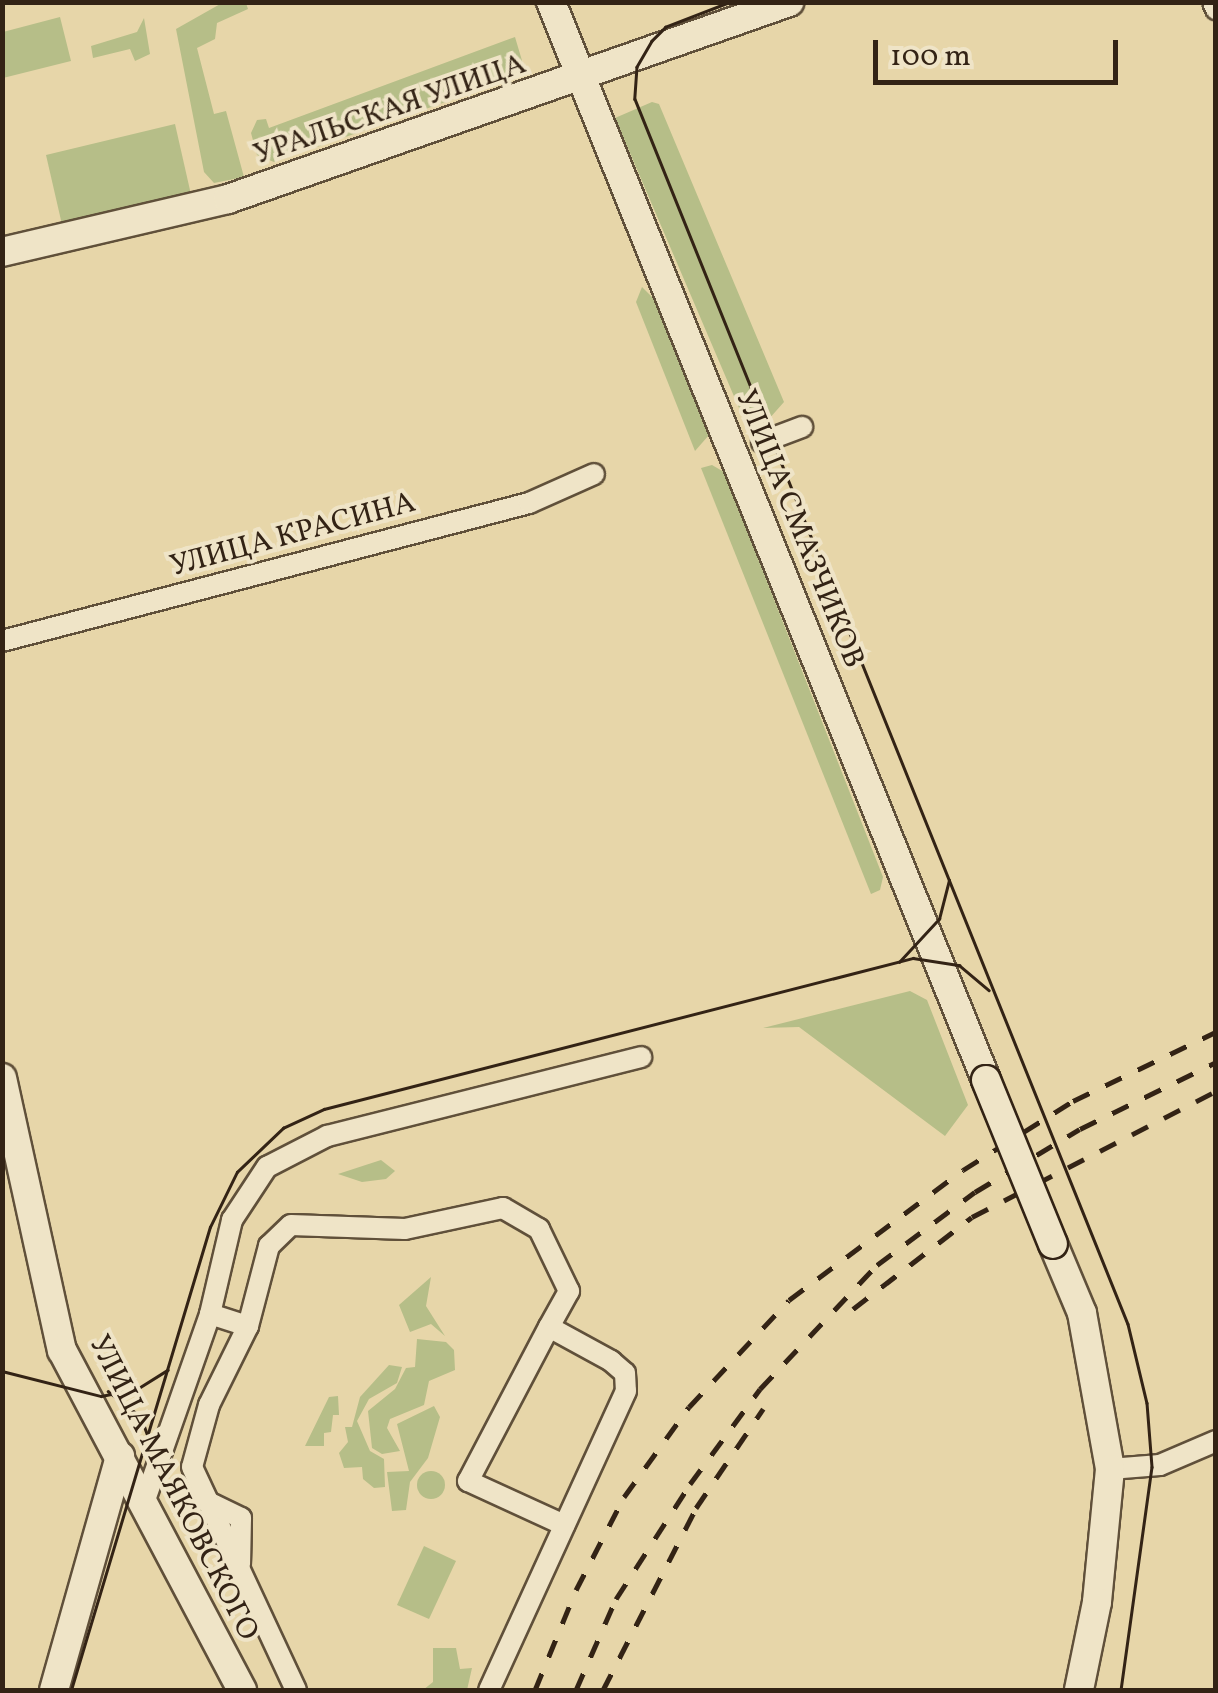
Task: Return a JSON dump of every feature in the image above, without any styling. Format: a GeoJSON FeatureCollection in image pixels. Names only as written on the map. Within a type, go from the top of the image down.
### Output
{"type":"FeatureCollection","features":[{"type":"Feature","properties":{"kind":"main road","name":"УЛИЦА СМАЗЧИКОВ"},"geometry":{"type":"LineString","coordinates":[[551,2],[1082,1314],[1110,1469],[1097,1602],[1079,1690]]}},
{"type":"Feature","properties":{"kind":"main road","name":"УРАЛЬСКАЯ УЛИЦА"},"geometry":{"type":"LineString","coordinates":[[2,252],[228,199],[582,78],[789,2]]}},
{"type":"Feature","properties":{"kind":"main road","name":"УЛИЦА МАЯКОВСКОГО"},"geometry":{"type":"LineString","coordinates":[[2,1078],[62,1350],[145,1500],[242,1690]]}},
{"type":"Feature","properties":{"kind":"main road"},"geometry":{"type":"LineString","coordinates":[[54,1690],[120,1456]]}},
{"type":"Feature","properties":{"kind":"street"},"geometry":{"type":"LineString","coordinates":[[762,442],[802,427]]}},
{"type":"Feature","properties":{"kind":"street","name":"УЛИЦА КРАСИНА"},"geometry":{"type":"LineString","coordinates":[[2,641],[530,504],[594,474]]}},
{"type":"Feature","properties":{"kind":"street"},"geometry":{"type":"LineString","coordinates":[[145,1500],[210,1314],[232,1220],[256,1180],[280,1156],[328,1136],[640,1057]]}},
{"type":"Feature","properties":{"kind":"street"},"geometry":{"type":"LineString","coordinates":[[296,1690],[192,1468],[194,1449],[248,1326],[279,1230],[291,1224],[404,1229],[503,1208],[539,1229],[566,1275],[569,1291],[468,1481],[564,1525]]}},
{"type":"Feature","properties":{"kind":"street"},"geometry":{"type":"LineString","coordinates":[[210,1314],[248,1326]]}},
{"type":"Feature","properties":{"kind":"street"},"geometry":{"type":"LineString","coordinates":[[489,1690],[626,1391],[625,1373],[549,1327]]}},
{"type":"Feature","properties":{"kind":"street"},"geometry":{"type":"LineString","coordinates":[[1110,1469],[1160,1465],[1216,1440]]}},
{"type":"Feature","properties":{"kind":"green space"},"geometry":{"type":"Polygon","coordinates":[[[222,3],[246,3],[248,9],[217,23],[215,39],[197,48],[214,114],[226,111],[244,177],[214,183],[204,172],[176,29],[222,3]]]}},
{"type":"Feature","properties":{"kind":"green space"},"geometry":{"type":"Polygon","coordinates":[[[60,17],[71,61],[3,78],[3,32],[60,17]]]}},
{"type":"Feature","properties":{"kind":"green space"},"geometry":{"type":"Polygon","coordinates":[[[144,18],[150,54],[135,61],[130,49],[93,58],[91,46],[137,32],[144,18]]]}},
{"type":"Feature","properties":{"kind":"green space"},"geometry":{"type":"Polygon","coordinates":[[[515,37],[523,64],[514,78],[274,162],[257,155],[251,133],[257,120],[266,119],[269,128],[515,37]]]}},
{"type":"Feature","properties":{"kind":"green space"},"geometry":{"type":"Polygon","coordinates":[[[652,102],[659,104],[784,402],[768,420],[763,407],[742,415],[615,118],[652,102]]]}},
{"type":"Feature","properties":{"kind":"green space"},"geometry":{"type":"Polygon","coordinates":[[[175,124],[192,199],[63,229],[46,155],[175,124]]]}},
{"type":"Feature","properties":{"kind":"green space"},"geometry":{"type":"Polygon","coordinates":[[[642,287],[655,300],[709,435],[695,451],[636,302],[642,287]]]}},
{"type":"Feature","properties":{"kind":"green space"},"geometry":{"type":"Polygon","coordinates":[[[712,465],[724,472],[883,877],[880,890],[871,894],[701,468],[712,465]]]}},
{"type":"Feature","properties":{"kind":"green space"},"geometry":{"type":"Polygon","coordinates":[[[910,991],[927,1000],[968,1105],[945,1136],[799,1027],[763,1028],[910,991]]]}},
{"type":"Feature","properties":{"kind":"green space"},"geometry":{"type":"Polygon","coordinates":[[[381,1160],[395,1171],[386,1179],[362,1182],[338,1174],[381,1160]]]}},
{"type":"Feature","properties":{"kind":"green space"},"geometry":{"type":"Polygon","coordinates":[[[431,1277],[426,1306],[445,1336],[431,1324],[410,1332],[399,1305],[431,1277]]]}},
{"type":"Feature","properties":{"kind":"green space"},"geometry":{"type":"Polygon","coordinates":[[[417,1339],[446,1342],[454,1350],[455,1370],[429,1381],[424,1405],[390,1419],[387,1428],[400,1451],[382,1454],[372,1448],[368,1411],[395,1389],[406,1368],[415,1367],[417,1339]]]}},
{"type":"Feature","properties":{"kind":"green space"},"geometry":{"type":"Polygon","coordinates":[[[389,1365],[402,1367],[397,1383],[369,1399],[357,1421],[370,1451],[384,1459],[385,1487],[374,1488],[363,1479],[362,1467],[344,1468],[339,1453],[348,1442],[345,1427],[352,1427],[360,1397],[389,1365]]]}},
{"type":"Feature","properties":{"kind":"green space"},"geometry":{"type":"Polygon","coordinates":[[[338,1396],[339,1415],[333,1415],[331,1432],[324,1433],[324,1446],[305,1446],[329,1397],[338,1396]]]}},
{"type":"Feature","properties":{"kind":"green space"},"geometry":{"type":"Polygon","coordinates":[[[434,1406],[440,1417],[428,1458],[410,1482],[406,1510],[392,1511],[387,1472],[409,1471],[397,1424],[434,1406]]]}},
{"type":"Feature","properties":{"kind":"green space"},"geometry":{"type":"Polygon","coordinates":[[[431,1471],[441,1475],[445,1485],[441,1495],[431,1499],[421,1495],[417,1485],[421,1475],[431,1471]]]}},
{"type":"Feature","properties":{"kind":"green space"},"geometry":{"type":"Polygon","coordinates":[[[424,1546],[456,1561],[429,1619],[397,1605],[424,1546]]]}},
{"type":"Feature","properties":{"kind":"green space"},"geometry":{"type":"Polygon","coordinates":[[[433,1648],[456,1648],[460,1669],[472,1668],[467,1690],[423,1690],[433,1682],[433,1648]]]}},
{"type":"Feature","properties":{"kind":"tram line"},"geometry":{"type":"LineString","coordinates":[[731,2],[666,27],[652,41],[637,67],[635,99],[1128,1324],[1147,1403],[1152,1467],[1121,1690]]}},
{"type":"Feature","properties":{"kind":"tram line"},"geometry":{"type":"LineString","coordinates":[[899,962],[939,919],[949,880]]}},
{"type":"Feature","properties":{"kind":"tram line"},"geometry":{"type":"LineString","coordinates":[[71,1690],[210,1227],[237,1172],[283,1128],[324,1109],[913,958],[959,965],[989,990]]}},
{"type":"Feature","properties":{"kind":"tram line"},"geometry":{"type":"LineString","coordinates":[[2,1371],[101,1396],[137,1389],[168,1370]]}},
{"type":"Feature","properties":{"kind":"tram line"},"geometry":{"type":"LineString","coordinates":[[108,1391],[141,1417],[150,1442]]}},
{"type":"Feature","properties":{"kind":"railway"},"geometry":{"type":"LineString","coordinates":[[535,1690],[576,1590],[624,1497],[689,1407],[789,1300],[963,1170],[1073,1101],[1216,1032]]}},
{"type":"Feature","properties":{"kind":"railway"},"geometry":{"type":"LineString","coordinates":[[576,1690],[616,1599],[690,1484],[760,1389],[877,1265],[975,1192],[1080,1129],[1216,1062]]}},
{"type":"Feature","properties":{"kind":"railway"},"geometry":{"type":"LineString","coordinates":[[853,1309],[972,1217],[1216,1091]]}},
{"type":"Feature","properties":{"kind":"railway"},"geometry":{"type":"LineString","coordinates":[[603,1690],[696,1508],[763,1409]]}}]}
